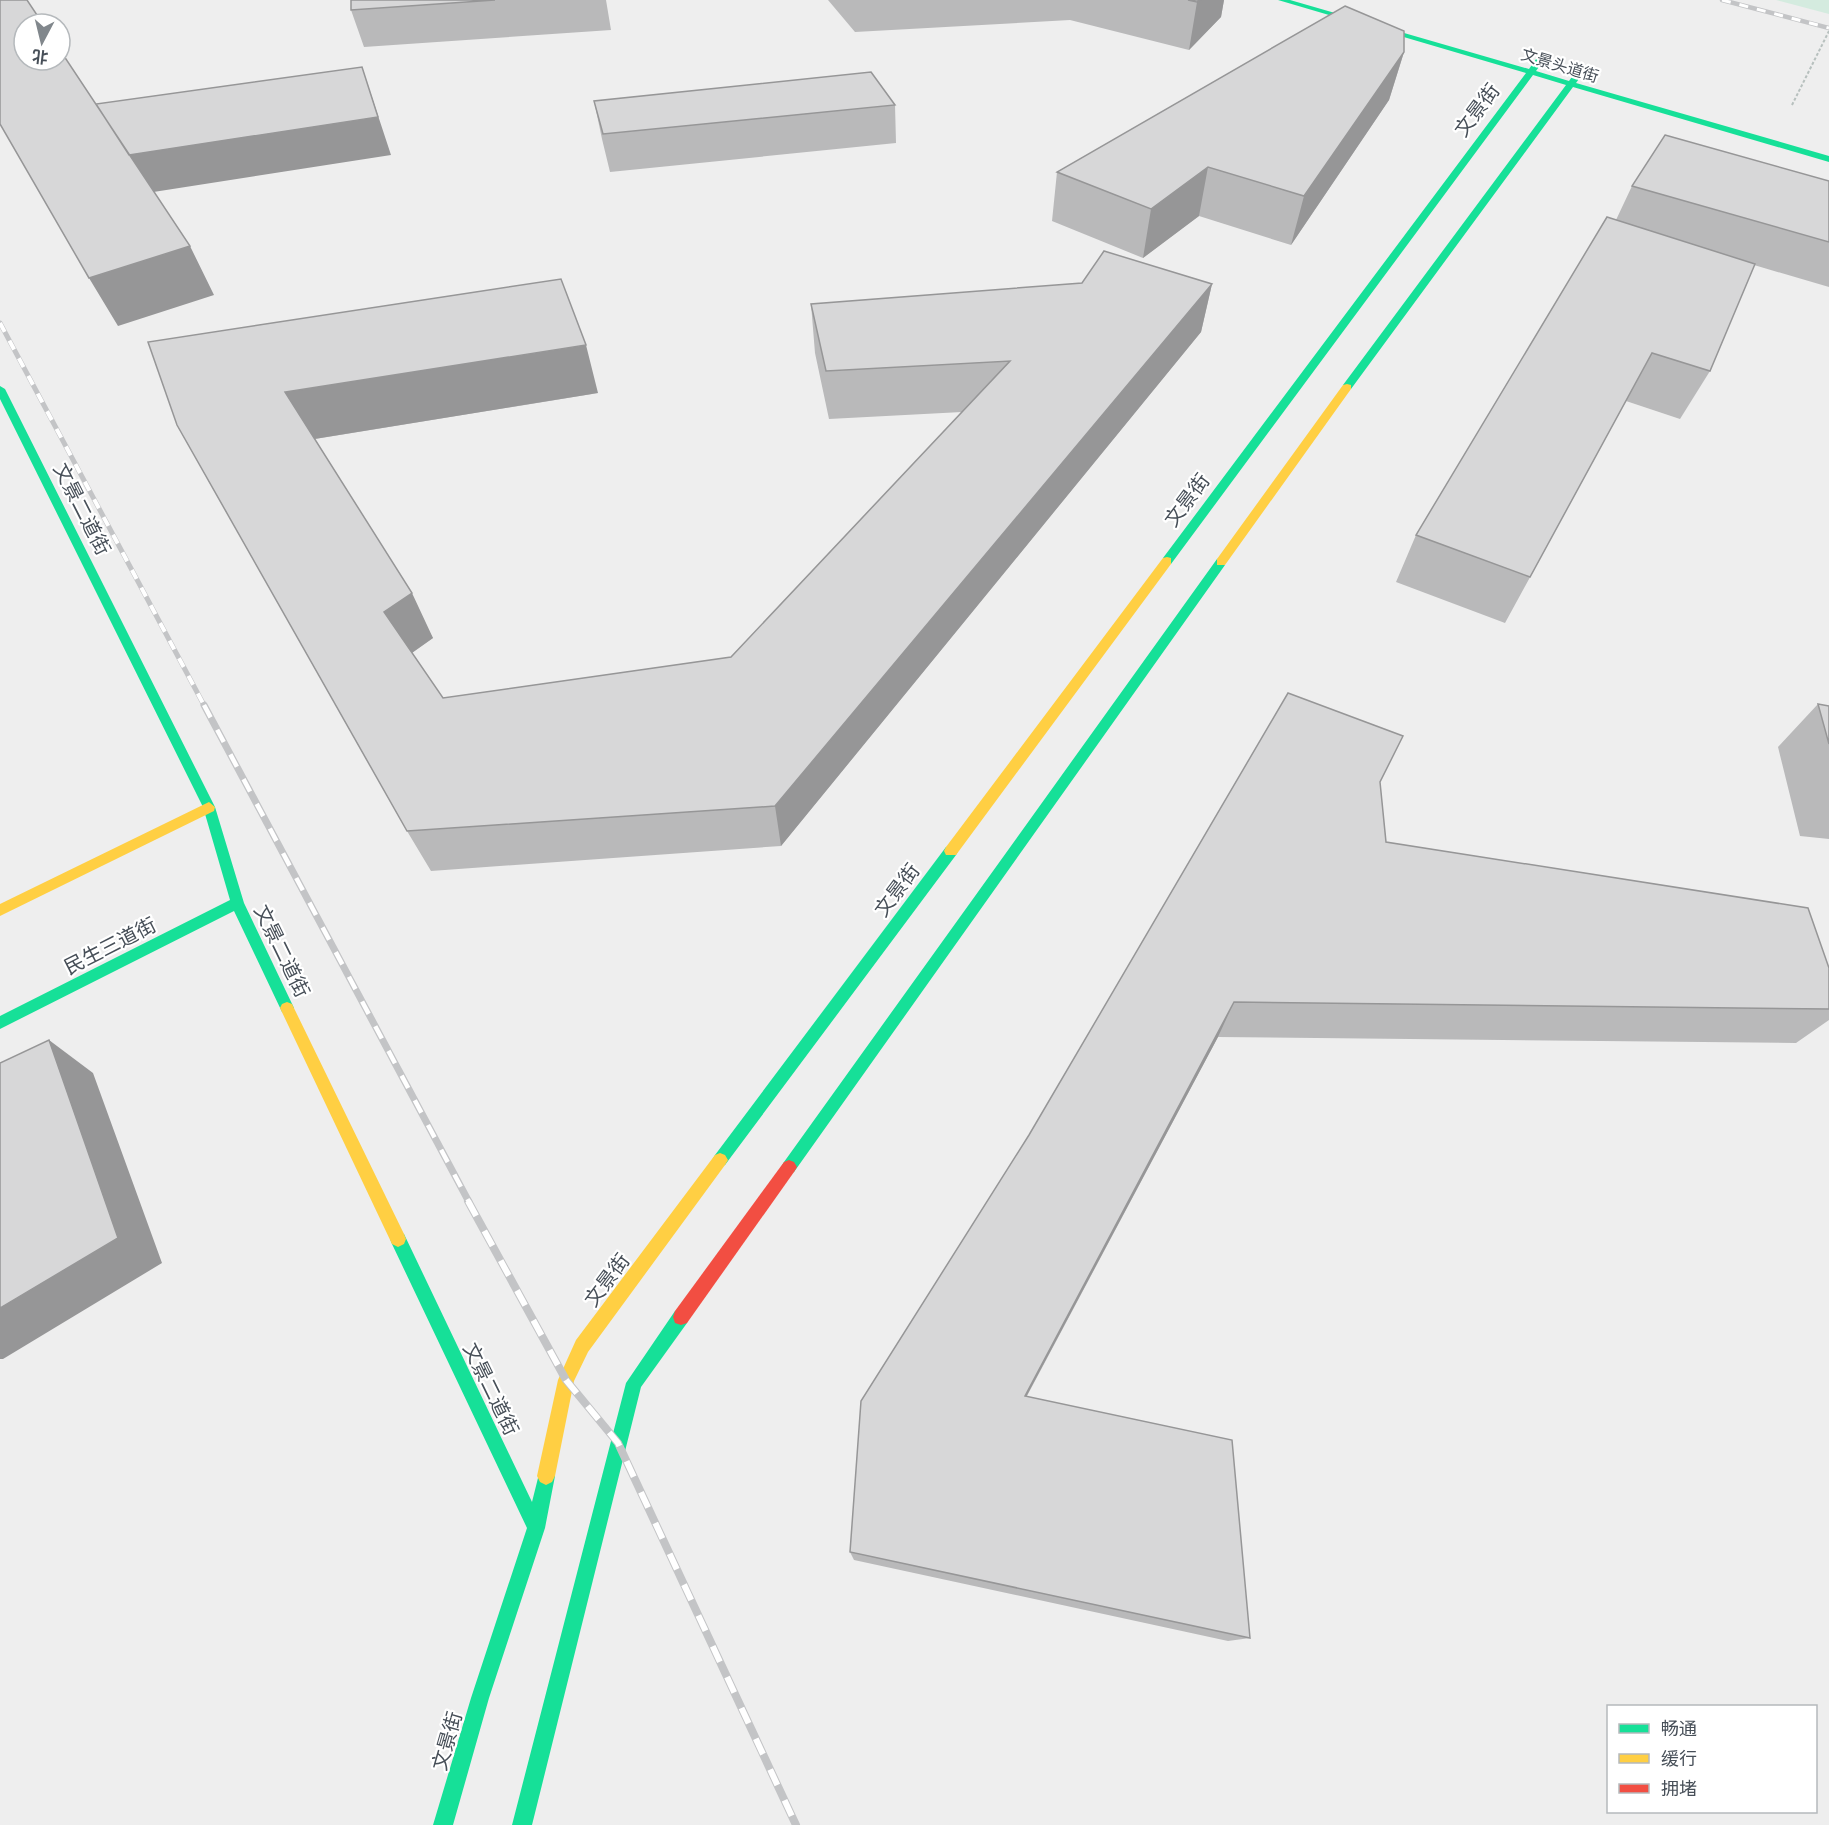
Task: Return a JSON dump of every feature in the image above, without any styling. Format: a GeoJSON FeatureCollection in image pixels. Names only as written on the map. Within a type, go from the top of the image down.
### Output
{"type":"FeatureCollection","features":[{"type":"Feature","properties":{"kind":"main road","name":"文景头道街"},"geometry":{"type":"LineString","coordinates":[[1282,0],[1463,51],[1570,86],[1829,159]]}},
{"type":"Feature","properties":{"kind":"main road","name":"文景街"},"geometry":{"type":"LineString","coordinates":[[443,1825],[480,1698],[536,1528],[566,1380],[582,1346],[1542,57]]}},
{"type":"Feature","properties":{"kind":"main road"},"geometry":{"type":"LineString","coordinates":[[522,1825],[634,1383],[1320,423],[1582,69]]}},
{"type":"Feature","properties":{"kind":"main road","name":"文景二道街"},"geometry":{"type":"LineString","coordinates":[[0,389],[209,807],[237,903],[536,1528]]}},
{"type":"Feature","properties":{"kind":"main road"},"geometry":{"type":"LineString","coordinates":[[0,910],[209,807]]}},
{"type":"Feature","properties":{"kind":"main road","name":"民生三道街"},"geometry":{"type":"LineString","coordinates":[[0,1023],[237,903]]}},
{"type":"Feature","properties":{"kind":"path"},"geometry":{"type":"LineString","coordinates":[[1792,105],[1829,31]]}},
{"type":"Feature","properties":{"kind":"green space"},"geometry":{"type":"Polygon","coordinates":[[[1776,0],[1829,0],[1829,14],[1776,0]]]}},
{"type":"Feature","properties":{"kind":"building"},"geometry":{"type":"Polygon","coordinates":[[[0,0],[27,0],[35,12],[12,12],[12,72],[72,72],[72,68],[190,246],[89,278],[0,124],[0,0]]]}},
{"type":"Feature","properties":{"kind":"building"},"geometry":{"type":"Polygon","coordinates":[[[351,0],[495,0],[351,10],[351,0]]]}},
{"type":"Feature","properties":{"kind":"building"},"geometry":{"type":"Polygon","coordinates":[[[1345,6],[1404,31],[1404,52],[1304,196],[1208,167],[1151,209],[1057,172],[1345,6]]]}},
{"type":"Feature","properties":{"kind":"building"},"geometry":{"type":"Polygon","coordinates":[[[362,67],[378,117],[129,155],[96,104],[362,67]]]}},
{"type":"Feature","properties":{"kind":"building"},"geometry":{"type":"Polygon","coordinates":[[[871,72],[895,105],[603,134],[594,101],[871,72]]]}},
{"type":"Feature","properties":{"kind":"building"},"geometry":{"type":"Polygon","coordinates":[[[1665,135],[1829,181],[1829,242],[1632,186],[1665,135]]]}},
{"type":"Feature","properties":{"kind":"building"},"geometry":{"type":"Polygon","coordinates":[[[1607,217],[1755,264],[1710,371],[1652,353],[1530,577],[1416,535],[1607,217]]]}},
{"type":"Feature","properties":{"kind":"building"},"geometry":{"type":"Polygon","coordinates":[[[1104,251],[1212,284],[775,806],[407,831],[177,425],[148,342],[561,279],[586,345],[285,392],[412,593],[384,612],[443,698],[731,657],[1010,361],[826,371],[811,304],[1082,283],[1104,251]]]}},
{"type":"Feature","properties":{"kind":"building"},"geometry":{"type":"Polygon","coordinates":[[[1288,693],[1403,736],[1380,782],[1386,842],[1808,908],[1829,968],[1829,1009],[1234,1002],[1025,1396],[1232,1440],[1250,1638],[850,1552],[861,1401],[1029,1135],[1288,693]]]}},
{"type":"Feature","properties":{"kind":"building"},"geometry":{"type":"Polygon","coordinates":[[[1818,704],[1829,706],[1829,744],[1818,704]]]}},
{"type":"Feature","properties":{"kind":"building"},"geometry":{"type":"Polygon","coordinates":[[[49,1040],[118,1238],[0,1308],[0,1063],[49,1040]]]}},
{"type":"Feature","properties":{"kind":"railway"},"geometry":{"type":"LineString","coordinates":[[1722,0],[1829,28]]}},
{"type":"Feature","properties":{"kind":"railway"},"geometry":{"type":"LineString","coordinates":[[0,323],[205,707]]}},
{"type":"Feature","properties":{"kind":"railway"},"geometry":{"type":"LineString","coordinates":[[204,705],[469,1202]]}},
{"type":"Feature","properties":{"kind":"railway"},"geometry":{"type":"LineString","coordinates":[[468,1201],[566,1380],[618,1443],[796,1825]]}},
{"type":"Feature","properties":{"kind":"traffic: fast"},"geometry":{"type":"LineString","coordinates":[[1282,0],[1829,159]]}},
{"type":"Feature","properties":{"kind":"traffic: fast"},"geometry":{"type":"LineString","coordinates":[[1167,561],[1542,57]]}},
{"type":"Feature","properties":{"kind":"traffic: fast"},"geometry":{"type":"LineString","coordinates":[[1347,387],[1582,69]]}},
{"type":"Feature","properties":{"kind":"traffic: fast"},"geometry":{"type":"LineString","coordinates":[[0,389],[209,807],[237,903],[287,1008]]}},
{"type":"Feature","properties":{"kind":"traffic: fast"},"geometry":{"type":"LineString","coordinates":[[789,1167],[1221,562]]}},
{"type":"Feature","properties":{"kind":"traffic: fast"},"geometry":{"type":"LineString","coordinates":[[720,1160],[951,851]]}},
{"type":"Feature","properties":{"kind":"traffic: fast"},"geometry":{"type":"LineString","coordinates":[[0,1023],[237,903]]}},
{"type":"Feature","properties":{"kind":"traffic: fast"},"geometry":{"type":"LineString","coordinates":[[398,1239],[536,1528]]}},
{"type":"Feature","properties":{"kind":"traffic: fast"},"geometry":{"type":"LineString","coordinates":[[522,1825],[634,1383],[681,1317]]}},
{"type":"Feature","properties":{"kind":"traffic: fast"},"geometry":{"type":"LineString","coordinates":[[443,1825],[480,1698],[536,1528],[546,1476]]}},
{"type":"Feature","properties":{"kind":"traffic: slow"},"geometry":{"type":"LineString","coordinates":[[1221,562],[1347,387]]}},
{"type":"Feature","properties":{"kind":"traffic: slow"},"geometry":{"type":"LineString","coordinates":[[951,851],[1167,561]]}},
{"type":"Feature","properties":{"kind":"traffic: slow"},"geometry":{"type":"LineString","coordinates":[[0,910],[209,807]]}},
{"type":"Feature","properties":{"kind":"traffic: slow"},"geometry":{"type":"LineString","coordinates":[[287,1008],[398,1239]]}},
{"type":"Feature","properties":{"kind":"traffic: slow"},"geometry":{"type":"LineString","coordinates":[[546,1476],[566,1380],[582,1346],[720,1160]]}},
{"type":"Feature","properties":{"kind":"traffic: jam"},"geometry":{"type":"LineString","coordinates":[[681,1317],[789,1167]]}}]}
